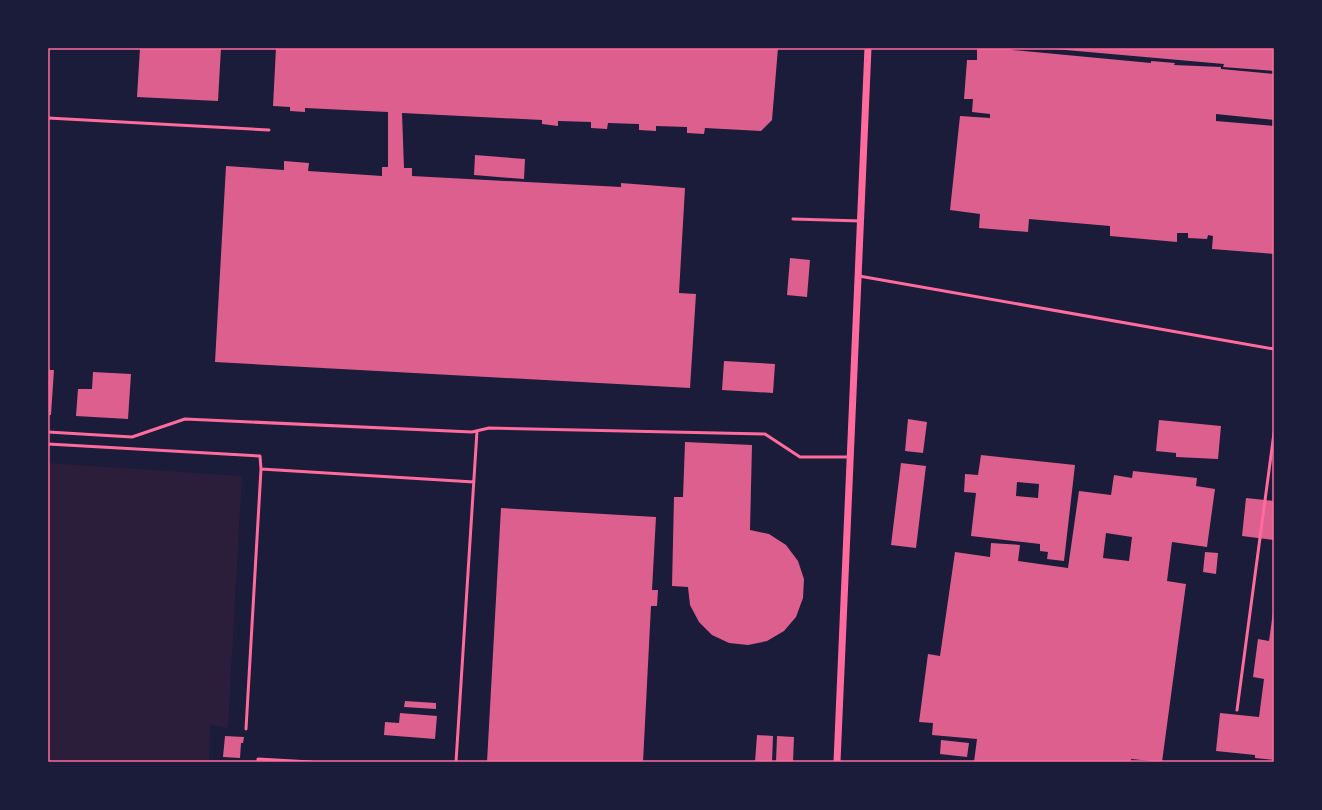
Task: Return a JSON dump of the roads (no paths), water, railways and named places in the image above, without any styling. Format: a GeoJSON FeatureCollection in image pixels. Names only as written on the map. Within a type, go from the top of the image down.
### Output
{"type":"FeatureCollection","features":[{"type":"Feature","properties":{"kind":"street"},"geometry":{"type":"LineString","coordinates":[[837,762],[862,221],[868,48]]}},
{"type":"Feature","properties":{"kind":"lane"},"geometry":{"type":"LineString","coordinates":[[48,118],[269,130]]}},
{"type":"Feature","properties":{"kind":"lane"},"geometry":{"type":"LineString","coordinates":[[793,219],[862,221]]}},
{"type":"Feature","properties":{"kind":"lane"},"geometry":{"type":"LineString","coordinates":[[859,276],[1274,349]]}},
{"type":"Feature","properties":{"kind":"lane"},"geometry":{"type":"LineString","coordinates":[[48,432],[132,437],[185,419],[477,431],[489,428],[765,434],[800,457],[851,457]]}},
{"type":"Feature","properties":{"kind":"lane"},"geometry":{"type":"LineString","coordinates":[[456,762],[477,431]]}},
{"type":"Feature","properties":{"kind":"lane"},"geometry":{"type":"LineString","coordinates":[[1237,710],[1274,433]]}},
{"type":"Feature","properties":{"kind":"lane"},"geometry":{"type":"LineString","coordinates":[[48,444],[260,456],[261,469],[246,729]]}},
{"type":"Feature","properties":{"kind":"lane"},"geometry":{"type":"LineString","coordinates":[[261,469],[474,482]]}},
{"type":"Feature","properties":{"kind":"lane"},"geometry":{"type":"LineString","coordinates":[[258,762],[258,759],[311,762]]}}]}
